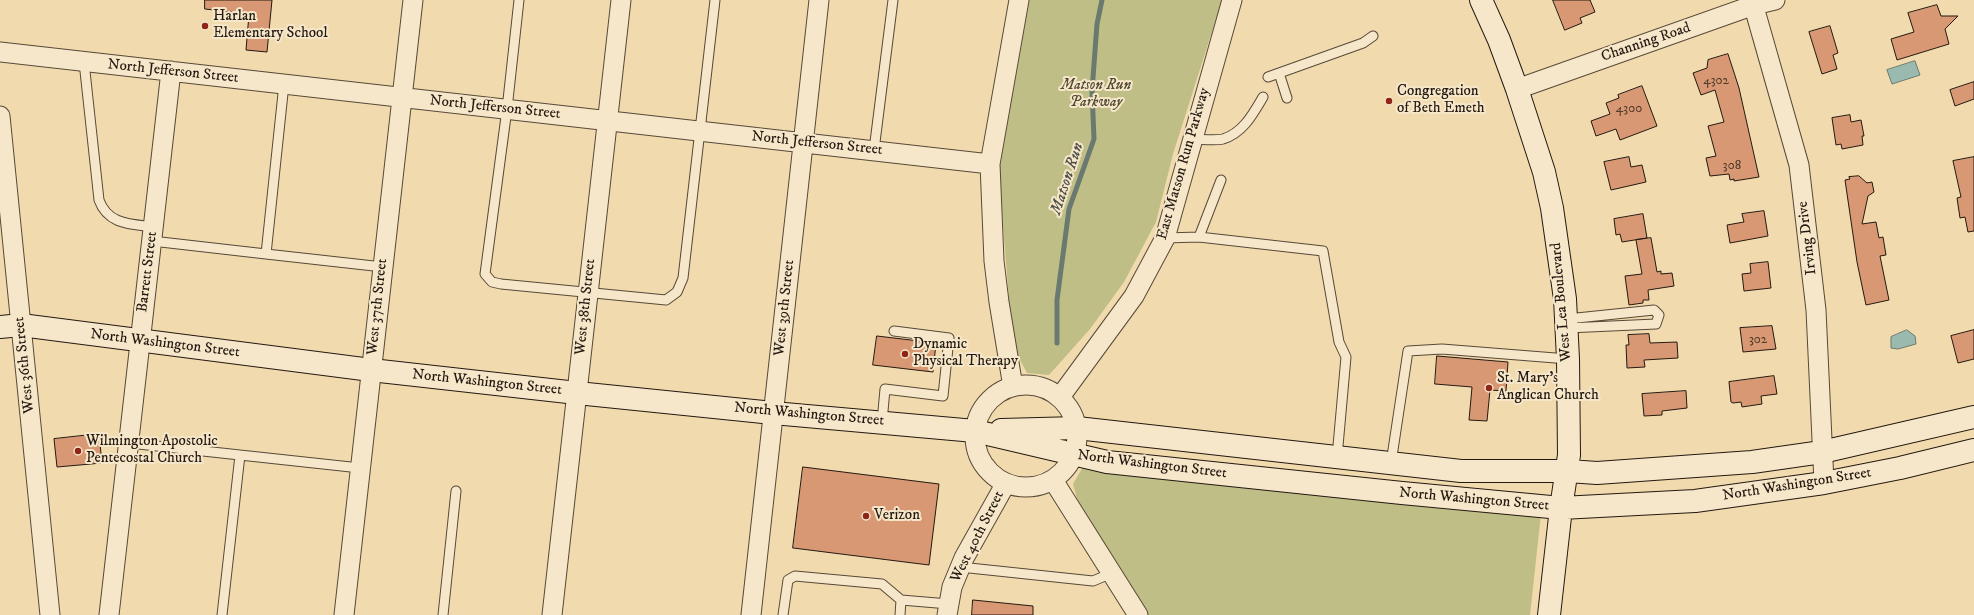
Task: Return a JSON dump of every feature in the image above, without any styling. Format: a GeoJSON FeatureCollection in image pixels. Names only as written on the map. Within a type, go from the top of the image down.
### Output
{"type":"FeatureCollection","features":[{"type":"Feature","properties":{"kind":"main road","name":"West Lea Boulevard"},"geometry":{"type":"LineString","coordinates":[[1481,0],[1500,40],[1533,135],[1552,208],[1567,324],[1568,471],[1561,508],[1549,615]]}},
{"type":"Feature","properties":{"kind":"main road","name":"North Washington Street"},"geometry":{"type":"LineString","coordinates":[[10,326],[372,370],[773,413],[975,431],[1077,428],[1461,471],[1568,471],[1596,473],[1744,463],[1822,452],[1974,417]]}},
{"type":"Feature","properties":{"kind":"main road","name":"North Washington Street"},"geometry":{"type":"LineString","coordinates":[[975,431],[1074,456],[1107,462],[1402,494],[1561,508],[1695,501],[1824,483],[1900,468],[1974,450]]}},
{"type":"Feature","properties":{"kind":"street","name":"West 37th Street"},"geometry":{"type":"LineString","coordinates":[[344,615],[413,0]]}},
{"type":"Feature","properties":{"kind":"street","name":"West 38th Street"},"geometry":{"type":"LineString","coordinates":[[552,615],[621,0]]}},
{"type":"Feature","properties":{"kind":"street","name":"West 39th Street"},"geometry":{"type":"LineString","coordinates":[[751,615],[819,0]]}},
{"type":"Feature","properties":{"kind":"street"},"geometry":{"type":"LineString","coordinates":[[1012,387],[994,261],[990,164],[1019,0]]}},
{"type":"Feature","properties":{"kind":"street","name":"East Matson Run Parkway"},"geometry":{"type":"LineString","coordinates":[[1060,397],[1134,296],[1165,238],[1232,0]]}},
{"type":"Feature","properties":{"kind":"street","name":"Channing Road"},"geometry":{"type":"LineString","coordinates":[[1517,89],[1753,3],[1775,0]]}},
{"type":"Feature","properties":{"kind":"street","name":"Irving Drive"},"geometry":{"type":"LineString","coordinates":[[1753,3],[1799,165],[1816,310],[1824,483]]}},
{"type":"Feature","properties":{"kind":"street","name":"North Jefferson Street"},"geometry":{"type":"LineString","coordinates":[[0,52],[990,164]]}},
{"type":"Feature","properties":{"kind":"street","name":"Barrett Street"},"geometry":{"type":"LineString","coordinates":[[109,615],[171,71]]}},
{"type":"Feature","properties":{"kind":"street","name":"West 36th Street"},"geometry":{"type":"LineString","coordinates":[[0,116],[10,326],[50,615]]}},
{"type":"Feature","properties":{"kind":"street"},"geometry":{"type":"LineString","coordinates":[[1037,386],[1060,397],[1071,411],[1077,428],[1077,442],[1074,456],[1066,470],[1054,480],[1030,487],[1022,487],[1006,483],[992,474],[982,462],[976,447],[975,431],[979,416],[987,403],[999,393],[1012,387],[1037,386]]}},
{"type":"Feature","properties":{"kind":"street"},"geometry":{"type":"LineString","coordinates":[[1054,480],[1138,615]]}},
{"type":"Feature","properties":{"kind":"street","name":"West 40th Street"},"geometry":{"type":"LineString","coordinates":[[948,609],[952,587],[960,567],[1006,483]]}},
{"type":"Feature","properties":{"kind":"lane"},"geometry":{"type":"LineString","coordinates":[[519,0],[507,109],[485,274],[492,282],[501,284],[666,300],[677,292],[683,278],[715,0]]}},
{"type":"Feature","properties":{"kind":"lane"},"geometry":{"type":"LineString","coordinates":[[874,150],[893,0]]}},
{"type":"Feature","properties":{"kind":"lane"},"geometry":{"type":"LineString","coordinates":[[1268,77],[1363,43],[1373,36]]}},
{"type":"Feature","properties":{"kind":"lane"},"geometry":{"type":"LineString","coordinates":[[84,62],[99,200],[102,209],[108,216],[153,234],[266,254],[383,267]]}},
{"type":"Feature","properties":{"kind":"lane"},"geometry":{"type":"LineString","coordinates":[[1279,73],[1287,98]]}},
{"type":"Feature","properties":{"kind":"lane"},"geometry":{"type":"LineString","coordinates":[[266,254],[284,84]]}},
{"type":"Feature","properties":{"kind":"lane"},"geometry":{"type":"LineString","coordinates":[[1192,139],[1222,139],[1235,133],[1254,112],[1262,97]]}},
{"type":"Feature","properties":{"kind":"lane"},"geometry":{"type":"LineString","coordinates":[[1199,237],[1221,180]]}},
{"type":"Feature","properties":{"kind":"lane"},"geometry":{"type":"LineString","coordinates":[[1165,238],[1199,237],[1323,251],[1338,342],[1346,357],[1336,457]]}},
{"type":"Feature","properties":{"kind":"lane"},"geometry":{"type":"LineString","coordinates":[[1654,310],[1659,315],[1656,324],[1567,324],[1654,310]]}},
{"type":"Feature","properties":{"kind":"lane"},"geometry":{"type":"LineString","coordinates":[[882,422],[886,389],[943,396],[949,338],[894,331]]}},
{"type":"Feature","properties":{"kind":"lane"},"geometry":{"type":"LineString","coordinates":[[1391,463],[1408,350],[1442,350],[1568,359]]}},
{"type":"Feature","properties":{"kind":"lane"},"geometry":{"type":"LineString","coordinates":[[129,443],[360,468]]}},
{"type":"Feature","properties":{"kind":"lane"},"geometry":{"type":"LineString","coordinates":[[222,615],[240,455]]}},
{"type":"Feature","properties":{"kind":"lane"},"geometry":{"type":"LineString","coordinates":[[443,615],[456,491]]}},
{"type":"Feature","properties":{"kind":"lane"},"geometry":{"type":"LineString","coordinates":[[960,567],[1093,581],[1112,573]]}},
{"type":"Feature","properties":{"kind":"lane"},"geometry":{"type":"LineString","coordinates":[[783,615],[788,580],[795,576],[882,584],[901,600],[948,609]]}},
{"type":"Feature","properties":{"kind":"lane"},"geometry":{"type":"LineString","coordinates":[[900,615],[901,600]]}},
{"type":"Feature","properties":{"kind":"green space","name":"Matson Run Parkway"},"geometry":{"type":"Polygon","coordinates":[[[1021,0],[1222,0],[1173,154],[1156,222],[1124,282],[1090,329],[1049,375],[1027,373],[1013,347],[998,165],[1021,0]]]}},
{"type":"Feature","properties":{"kind":"green space"},"geometry":{"type":"Polygon","coordinates":[[[1084,465],[1541,514],[1530,615],[1147,615],[1081,513],[1073,484],[1084,465]]]}},
{"type":"Feature","properties":{"kind":"water"},"geometry":{"type":"Polygon","coordinates":[[[1915,61],[1920,75],[1892,84],[1887,70],[1915,61]]]}},
{"type":"Feature","properties":{"kind":"water"},"geometry":{"type":"Polygon","coordinates":[[[1907,330],[1915,336],[1916,344],[1898,349],[1891,348],[1891,337],[1907,330]]]}},
{"type":"Feature","properties":{"kind":"building","name":"Harlan Elementary School"},"geometry":{"type":"Polygon","coordinates":[[[205,0],[272,0],[267,52],[246,50],[249,14],[205,9],[205,0]]]}},
{"type":"Feature","properties":{"kind":"building"},"geometry":{"type":"Polygon","coordinates":[[[1553,0],[1590,0],[1595,12],[1580,18],[1582,23],[1565,30],[1553,0]]]}},
{"type":"Feature","properties":{"kind":"building"},"geometry":{"type":"Polygon","coordinates":[[[1937,5],[1941,16],[1958,16],[1945,29],[1949,44],[1897,60],[1891,39],[1914,32],[1908,13],[1937,5]]]}},
{"type":"Feature","properties":{"kind":"building"},"geometry":{"type":"Polygon","coordinates":[[[1830,26],[1838,53],[1833,55],[1837,69],[1822,74],[1809,32],[1830,26]]]}},
{"type":"Feature","properties":{"kind":"building"},"geometry":{"type":"Polygon","coordinates":[[[1728,54],[1739,88],[1759,177],[1734,181],[1734,179],[1730,180],[1729,174],[1710,176],[1706,158],[1716,156],[1708,126],[1724,122],[1715,90],[1701,95],[1693,73],[1707,68],[1708,60],[1728,54]]]}},
{"type":"Feature","properties":{"kind":"building"},"geometry":{"type":"Polygon","coordinates":[[[1974,82],[1974,99],[1955,106],[1950,90],[1974,82]]]}},
{"type":"Feature","properties":{"kind":"building"},"geometry":{"type":"Polygon","coordinates":[[[1642,86],[1657,126],[1620,140],[1616,129],[1596,136],[1591,121],[1610,114],[1606,103],[1619,98],[1618,95],[1642,86]]]}},
{"type":"Feature","properties":{"kind":"building"},"geometry":{"type":"Polygon","coordinates":[[[1850,115],[1851,122],[1861,120],[1864,136],[1862,136],[1863,145],[1842,149],[1841,144],[1836,145],[1832,118],[1850,115]]]}},
{"type":"Feature","properties":{"kind":"building"},"geometry":{"type":"Polygon","coordinates":[[[1629,157],[1631,167],[1642,165],[1646,182],[1611,190],[1604,162],[1629,157]]]}},
{"type":"Feature","properties":{"kind":"building"},"geometry":{"type":"Polygon","coordinates":[[[1974,157],[1974,231],[1968,232],[1965,217],[1960,218],[1957,198],[1961,197],[1953,161],[1974,157]]]}},
{"type":"Feature","properties":{"kind":"building"},"geometry":{"type":"Polygon","coordinates":[[[1859,176],[1867,183],[1872,182],[1874,192],[1868,196],[1862,224],[1876,222],[1879,238],[1883,237],[1886,255],[1880,256],[1889,300],[1866,305],[1857,262],[1845,180],[1850,179],[1849,177],[1859,176]]]}},
{"type":"Feature","properties":{"kind":"building"},"geometry":{"type":"Polygon","coordinates":[[[1764,211],[1768,236],[1730,243],[1727,225],[1744,222],[1742,214],[1764,211]]]}},
{"type":"Feature","properties":{"kind":"building"},"geometry":{"type":"Polygon","coordinates":[[[1643,214],[1647,238],[1622,242],[1620,234],[1616,235],[1614,219],[1643,214]]]}},
{"type":"Feature","properties":{"kind":"building"},"geometry":{"type":"Polygon","coordinates":[[[1651,238],[1657,272],[1661,271],[1661,274],[1672,273],[1674,286],[1648,290],[1649,300],[1643,300],[1643,303],[1629,305],[1625,276],[1642,274],[1636,240],[1651,238]]]}},
{"type":"Feature","properties":{"kind":"building"},"geometry":{"type":"Polygon","coordinates":[[[1768,262],[1771,288],[1744,291],[1742,274],[1751,273],[1750,264],[1768,262]]]}},
{"type":"Feature","properties":{"kind":"building"},"geometry":{"type":"Polygon","coordinates":[[[1772,326],[1776,349],[1743,352],[1740,328],[1772,326]]]}},
{"type":"Feature","properties":{"kind":"building"},"geometry":{"type":"Polygon","coordinates":[[[1974,330],[1974,359],[1958,363],[1951,336],[1974,330]]]}},
{"type":"Feature","properties":{"kind":"building"},"geometry":{"type":"Polygon","coordinates":[[[1649,334],[1650,343],[1677,342],[1678,358],[1644,360],[1645,367],[1627,368],[1626,345],[1629,345],[1628,335],[1649,334]]]}},
{"type":"Feature","properties":{"kind":"building","name":"Dynamic Physical Therapy"},"geometry":{"type":"Polygon","coordinates":[[[877,336],[936,343],[933,372],[873,365],[877,336]]]}},
{"type":"Feature","properties":{"kind":"building","name":"St. Mary’s Anglican Church"},"geometry":{"type":"Polygon","coordinates":[[[1437,356],[1508,362],[1506,391],[1490,390],[1487,421],[1469,420],[1472,387],[1435,384],[1437,356]]]}},
{"type":"Feature","properties":{"kind":"building"},"geometry":{"type":"Polygon","coordinates":[[[1774,376],[1777,394],[1761,396],[1762,404],[1742,407],[1741,402],[1731,402],[1729,382],[1774,376]]]}},
{"type":"Feature","properties":{"kind":"building"},"geometry":{"type":"Polygon","coordinates":[[[1686,391],[1687,408],[1662,411],[1662,415],[1644,416],[1642,394],[1686,391]]]}},
{"type":"Feature","properties":{"kind":"building","name":"Wilmington Apostolic Pentecostal Church"},"geometry":{"type":"Polygon","coordinates":[[[99,434],[102,463],[57,467],[54,439],[99,434]]]}},
{"type":"Feature","properties":{"kind":"building","name":"Verizon"},"geometry":{"type":"Polygon","coordinates":[[[803,467],[939,484],[929,565],[793,548],[803,467]]]}},
{"type":"Feature","properties":{"kind":"building"},"geometry":{"type":"Polygon","coordinates":[[[973,600],[1033,606],[1033,615],[972,615],[973,600]]]}},
{"type":"Feature","properties":{"kind":"waterway","name":"Matson Run"},"geometry":{"type":"LineString","coordinates":[[1057,343],[1057,300],[1069,209],[1094,139],[1092,91],[1097,24],[1102,0]]}},
{"type":"Feature","properties":{"kind":"place","name":"Harlan Elementary School"},"geometry":{"type":"Point","coordinates":[205,26]}},
{"type":"Feature","properties":{"kind":"place","name":"Congregation of Beth Emeth"},"geometry":{"type":"Point","coordinates":[1389,101]}},
{"type":"Feature","properties":{"kind":"place","name":"Dynamic Physical Therapy"},"geometry":{"type":"Point","coordinates":[905,354]}},
{"type":"Feature","properties":{"kind":"place","name":"St. Mary’s Anglican Church"},"geometry":{"type":"Point","coordinates":[1489,388]}},
{"type":"Feature","properties":{"kind":"place","name":"Wilmington Apostolic Pentecostal Church"},"geometry":{"type":"Point","coordinates":[78,451]}},
{"type":"Feature","properties":{"kind":"place","name":"Verizon"},"geometry":{"type":"Point","coordinates":[866,516]}}]}
